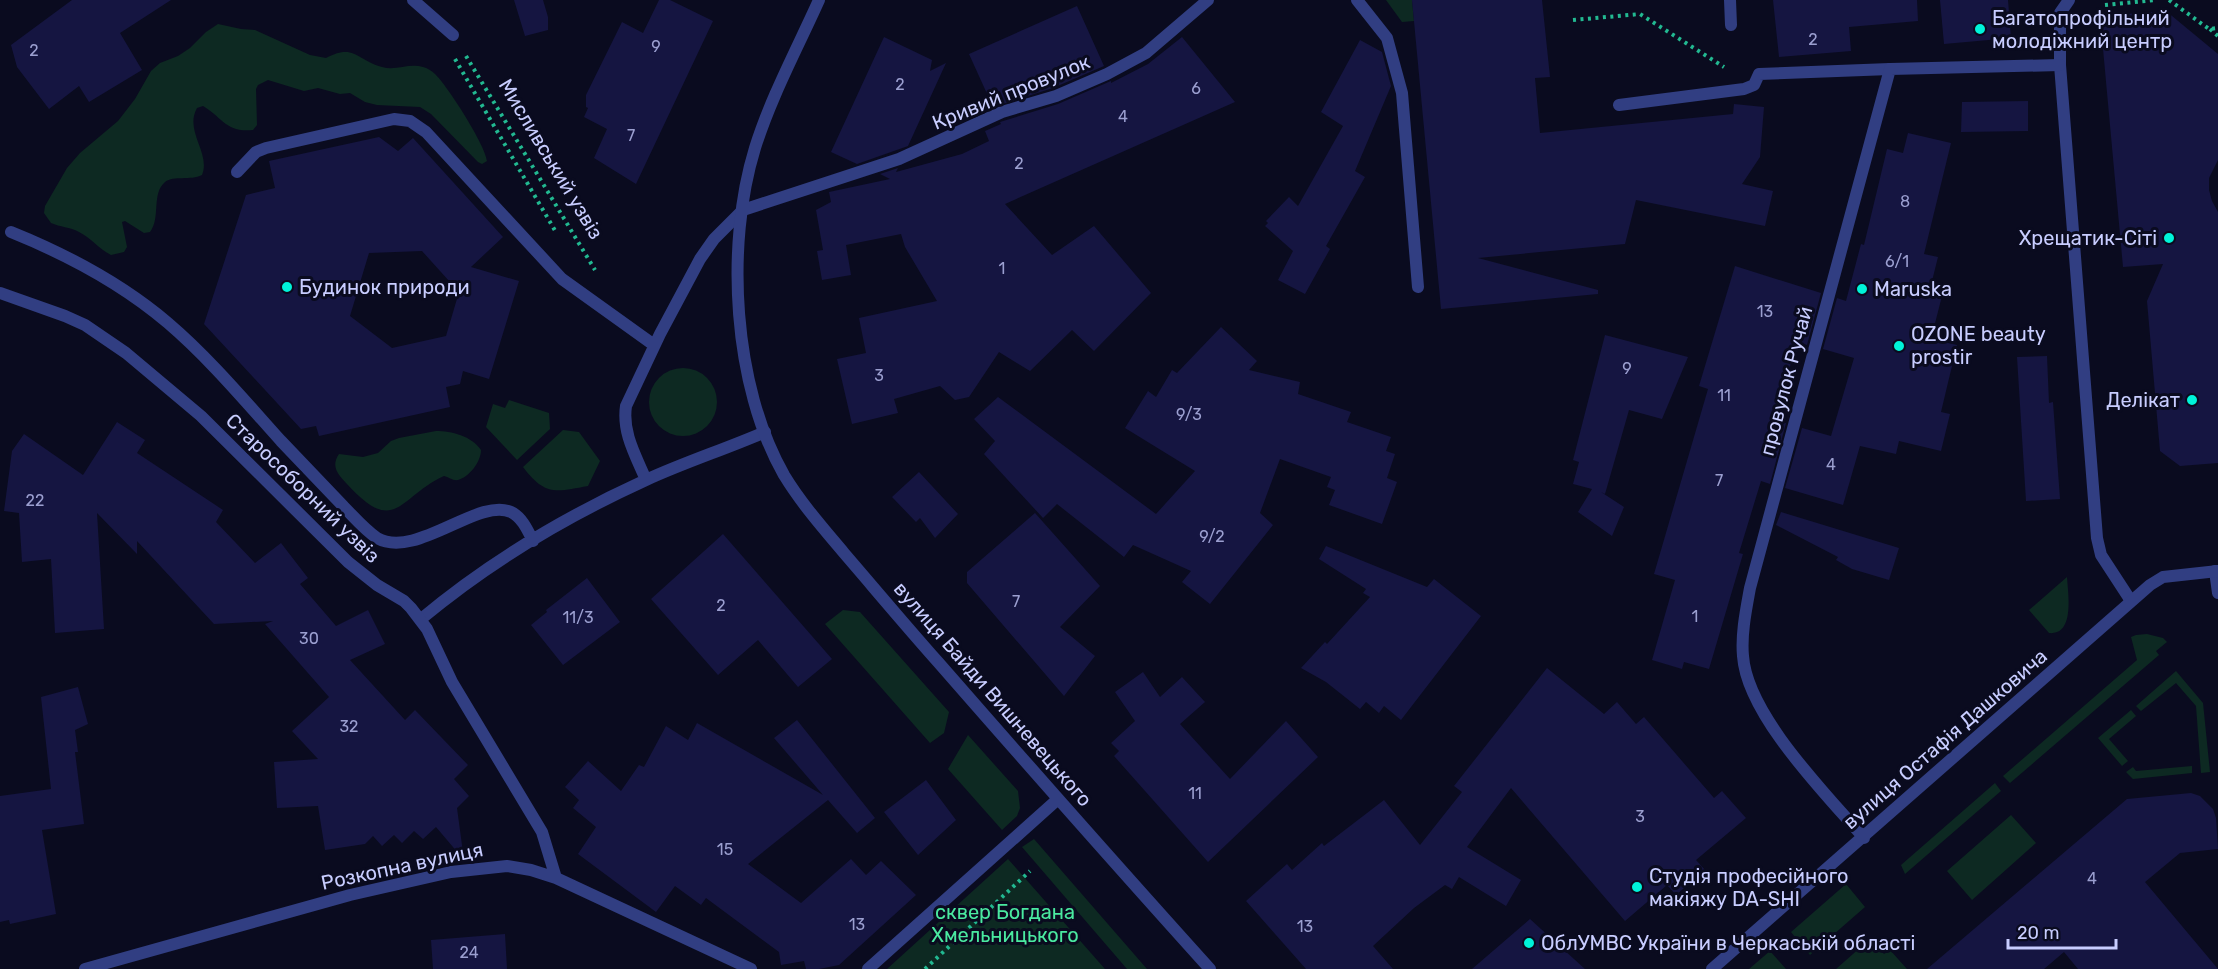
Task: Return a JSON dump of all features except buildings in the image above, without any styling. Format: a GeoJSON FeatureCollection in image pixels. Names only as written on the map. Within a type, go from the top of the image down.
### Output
{"type":"FeatureCollection","features":[{"type":"Feature","properties":{"kind":"street"},"geometry":{"type":"LineString","coordinates":[[413,0],[453,35]]}},
{"type":"Feature","properties":{"kind":"street","name":"вулиця Байди Вишневецького"},"geometry":{"type":"LineString","coordinates":[[819,0],[765,121],[753,159],[743,210],[739,303],[748,370],[765,432],[784,474],[805,506],[875,590],[1209,969]]}},
{"type":"Feature","properties":{"kind":"street","name":"Кривий провулок"},"geometry":{"type":"LineString","coordinates":[[743,210],[899,159],[1002,112],[1056,96],[1107,74],[1156,46],[1208,0]]}},
{"type":"Feature","properties":{"kind":"street"},"geometry":{"type":"LineString","coordinates":[[1357,0],[1387,38],[1402,93],[1418,287]]}},
{"type":"Feature","properties":{"kind":"street"},"geometry":{"type":"LineString","coordinates":[[1730,0],[1731,25]]}},
{"type":"Feature","properties":{"kind":"street"},"geometry":{"type":"LineString","coordinates":[[2069,0],[2060,13],[2060,65],[2097,538],[2101,555],[2131,601]]}},
{"type":"Feature","properties":{"kind":"street"},"geometry":{"type":"LineString","coordinates":[[1619,105],[1744,88],[1754,84],[1759,75],[2060,65]]}},
{"type":"Feature","properties":{"kind":"street","name":"провулок Ручай"},"geometry":{"type":"LineString","coordinates":[[1864,838],[1771,725],[1749,685],[1743,656],[1745,611],[1750,588],[1890,69]]}},
{"type":"Feature","properties":{"kind":"street"},"geometry":{"type":"LineString","coordinates":[[237,172],[256,152],[266,147],[394,119],[410,121],[426,132],[562,279],[654,345]]}},
{"type":"Feature","properties":{"kind":"street"},"geometry":{"type":"LineString","coordinates":[[646,480],[628,437],[625,417],[631,395],[654,345],[700,259],[714,239],[743,210]]}},
{"type":"Feature","properties":{"kind":"street"},"geometry":{"type":"LineString","coordinates":[[11,232],[62,253],[95,272],[148,307],[169,324],[208,362],[324,487],[377,537],[387,542],[399,543],[417,539],[497,509],[512,512],[521,520],[533,541]]}},
{"type":"Feature","properties":{"kind":"street","name":"Старособорний узвіз"},"geometry":{"type":"LineString","coordinates":[[0,292],[65,316],[85,326],[126,353],[201,416],[348,562],[377,585],[404,601],[421,619],[456,690],[524,798],[542,832],[556,878]]}},
{"type":"Feature","properties":{"kind":"street"},"geometry":{"type":"LineString","coordinates":[[421,619],[454,592],[533,541],[646,480],[765,432]]}},
{"type":"Feature","properties":{"kind":"street"},"geometry":{"type":"LineString","coordinates":[[2217,571],[2218,592]]}},
{"type":"Feature","properties":{"kind":"street","name":"вулиця Остафія Дашковича"},"geometry":{"type":"LineString","coordinates":[[1712,969],[1864,838],[2131,601],[2163,577],[2217,571]]}},
{"type":"Feature","properties":{"kind":"street"},"geometry":{"type":"LineString","coordinates":[[868,969],[1058,799]]}},
{"type":"Feature","properties":{"kind":"street","name":"Розкопна вулиця"},"geometry":{"type":"LineString","coordinates":[[85,969],[350,895],[451,872],[507,866],[531,870],[556,878],[751,969]]}},
{"type":"Feature","properties":{"kind":"path"},"geometry":{"type":"LineString","coordinates":[[2105,5],[2155,0]]}},
{"type":"Feature","properties":{"kind":"path"},"geometry":{"type":"LineString","coordinates":[[2169,0],[2218,36]]}},
{"type":"Feature","properties":{"kind":"path"},"geometry":{"type":"LineString","coordinates":[[1573,20],[1640,14],[1707,56]]}},
{"type":"Feature","properties":{"kind":"path"},"geometry":{"type":"LineString","coordinates":[[2209,29],[2218,28]]}},
{"type":"Feature","properties":{"kind":"path"},"geometry":{"type":"LineString","coordinates":[[453,35],[453,56],[557,235]]}},
{"type":"Feature","properties":{"kind":"path","name":"Мисливський узвіз"},"geometry":{"type":"LineString","coordinates":[[453,35],[596,272]]}},
{"type":"Feature","properties":{"kind":"path"},"geometry":{"type":"LineString","coordinates":[[925,969],[1030,872]]}},
{"type":"Feature","properties":{"kind":"green space"},"geometry":{"type":"Polygon","coordinates":[[[1386,0],[1412,0],[1414,21],[1402,22],[1386,0]]]}},
{"type":"Feature","properties":{"kind":"green space"},"geometry":{"type":"Polygon","coordinates":[[[218,24],[255,30],[310,55],[326,58],[350,52],[382,67],[418,66],[428,69],[441,80],[456,102],[480,143],[487,161],[482,164],[478,162],[431,114],[420,107],[377,105],[365,102],[350,93],[340,94],[318,88],[304,91],[268,80],[258,85],[256,89],[257,125],[253,130],[230,127],[203,106],[197,108],[194,125],[203,158],[202,175],[165,182],[158,193],[155,220],[150,232],[144,233],[125,221],[122,222],[127,247],[124,252],[111,255],[79,232],[51,223],[44,213],[45,206],[67,168],[80,153],[118,121],[135,99],[151,71],[160,63],[190,48],[218,24]]]}},
{"type":"Feature","properties":{"kind":"green space"},"geometry":{"type":"Polygon","coordinates":[[[683,368],[696,371],[707,378],[714,389],[717,402],[714,415],[707,426],[696,433],[683,436],[670,433],[659,426],[652,415],[649,402],[652,389],[659,378],[670,371],[683,368]]]}},
{"type":"Feature","properties":{"kind":"green space"},"geometry":{"type":"Polygon","coordinates":[[[509,400],[549,413],[550,429],[517,460],[486,427],[493,404],[505,408],[509,400]]]}},
{"type":"Feature","properties":{"kind":"green space"},"geometry":{"type":"Polygon","coordinates":[[[563,430],[579,432],[600,461],[588,486],[551,490],[538,483],[523,467],[563,430]]]}},
{"type":"Feature","properties":{"kind":"green space"},"geometry":{"type":"Polygon","coordinates":[[[436,431],[454,433],[477,445],[481,450],[477,464],[458,480],[444,476],[396,508],[387,510],[376,508],[363,499],[336,469],[335,462],[339,454],[363,457],[378,453],[391,441],[399,438],[436,431]]]}},
{"type":"Feature","properties":{"kind":"green space"},"geometry":{"type":"Polygon","coordinates":[[[2067,577],[2069,603],[2066,621],[2063,628],[2049,633],[2029,610],[2067,577]]]}},
{"type":"Feature","properties":{"kind":"green space"},"geometry":{"type":"Polygon","coordinates":[[[843,610],[860,612],[949,712],[944,733],[930,743],[825,624],[843,610]]]}},
{"type":"Feature","properties":{"kind":"green space"},"geometry":{"type":"Polygon","coordinates":[[[2147,634],[2163,638],[2167,642],[2156,651],[2159,655],[2010,783],[2003,776],[2137,660],[2131,637],[2147,634]]]}},
{"type":"Feature","properties":{"kind":"green space"},"geometry":{"type":"Polygon","coordinates":[[[2176,671],[2203,703],[2210,772],[2201,773],[2196,706],[2176,683],[2141,711],[2136,706],[2176,671]]]}},
{"type":"Feature","properties":{"kind":"green space"},"geometry":{"type":"Polygon","coordinates":[[[2131,710],[2136,716],[2109,739],[2128,761],[2122,766],[2098,738],[2131,710]]]}},
{"type":"Feature","properties":{"kind":"green space"},"geometry":{"type":"Polygon","coordinates":[[[968,735],[1018,791],[1020,808],[1017,816],[1002,830],[948,769],[968,735]]]}},
{"type":"Feature","properties":{"kind":"green space"},"geometry":{"type":"Polygon","coordinates":[[[2192,766],[2192,773],[2133,779],[2126,772],[2133,767],[2136,771],[2192,766]]]}},
{"type":"Feature","properties":{"kind":"green space"},"geometry":{"type":"Polygon","coordinates":[[[1995,783],[2001,791],[1905,874],[1901,865],[1995,783]]]}},
{"type":"Feature","properties":{"kind":"green space"},"geometry":{"type":"Polygon","coordinates":[[[2011,815],[2036,843],[1972,900],[1947,871],[2011,815]]]}},
{"type":"Feature","properties":{"kind":"green space"},"geometry":{"type":"Polygon","coordinates":[[[1034,839],[1147,969],[1127,969],[1022,847],[1034,839]]]}},
{"type":"Feature","properties":{"kind":"green space","name":"сквер Богдана Хмельницького"},"geometry":{"type":"Polygon","coordinates":[[[1008,859],[1105,969],[887,969],[1008,859]]]}},
{"type":"Feature","properties":{"kind":"green space"},"geometry":{"type":"Polygon","coordinates":[[[1846,884],[1865,907],[1810,955],[1791,932],[1846,884]]]}},
{"type":"Feature","properties":{"kind":"green space"},"geometry":{"type":"Polygon","coordinates":[[[1870,939],[1884,954],[1890,950],[1907,969],[1836,969],[1870,939]]]}},
{"type":"Feature","properties":{"kind":"green space"},"geometry":{"type":"Polygon","coordinates":[[[1770,951],[1786,969],[1749,969],[1770,951]]]}},
{"type":"Feature","properties":{"kind":"place","name":"Багатопрофільний молодіжний центр"},"geometry":{"type":"Point","coordinates":[1980,29]}},
{"type":"Feature","properties":{"kind":"place","name":"Хрещатик-Сіті"},"geometry":{"type":"Point","coordinates":[2169,238]}},
{"type":"Feature","properties":{"kind":"place","name":"Будинок природи"},"geometry":{"type":"Point","coordinates":[287,287]}},
{"type":"Feature","properties":{"kind":"place","name":"Maruska"},"geometry":{"type":"Point","coordinates":[1862,289]}},
{"type":"Feature","properties":{"kind":"place","name":"OZONE beauty prostir"},"geometry":{"type":"Point","coordinates":[1899,346]}},
{"type":"Feature","properties":{"kind":"place","name":"Делікат"},"geometry":{"type":"Point","coordinates":[2192,400]}},
{"type":"Feature","properties":{"kind":"place","name":"Студія професійного макіяжу DA-SHI"},"geometry":{"type":"Point","coordinates":[1637,887]}},
{"type":"Feature","properties":{"kind":"place","name":"ОблУМВС України в Черкаській області"},"geometry":{"type":"Point","coordinates":[1529,943]}}]}
